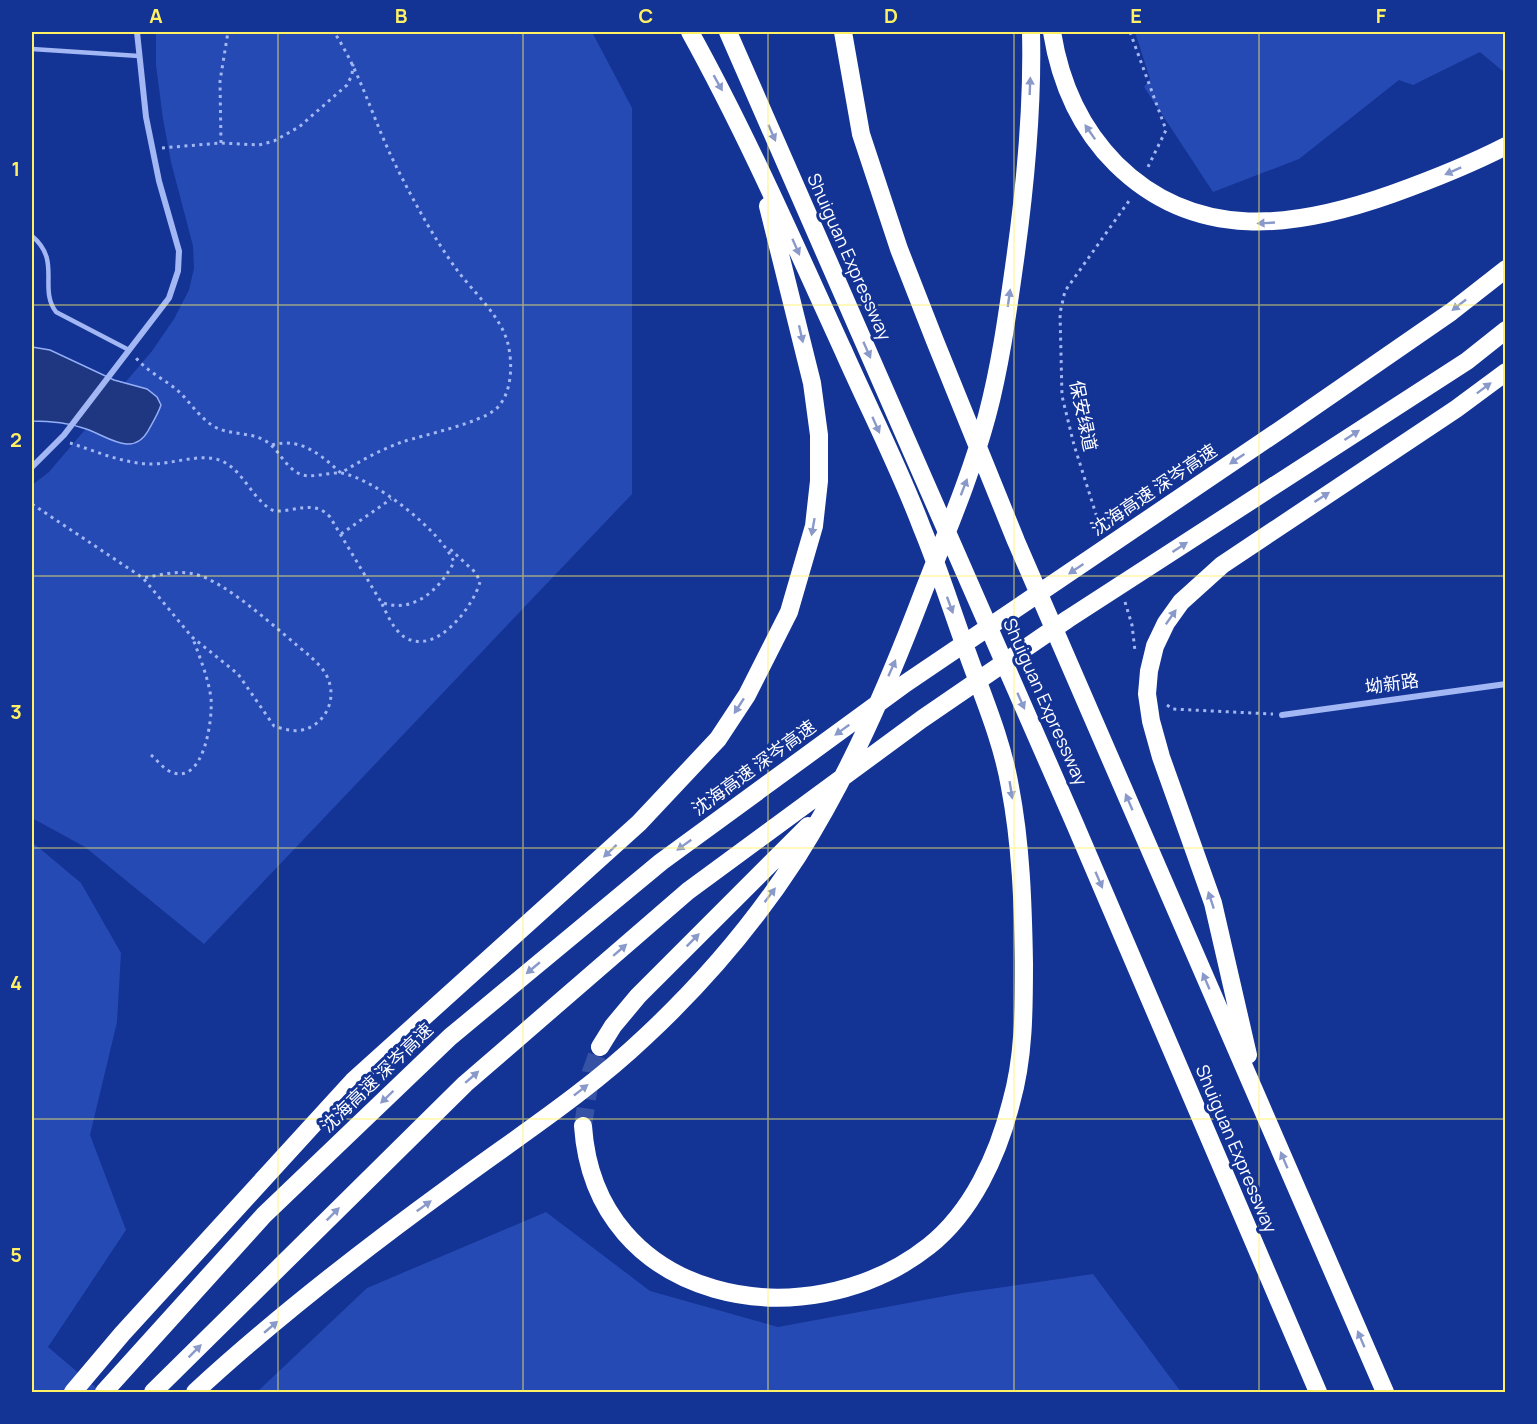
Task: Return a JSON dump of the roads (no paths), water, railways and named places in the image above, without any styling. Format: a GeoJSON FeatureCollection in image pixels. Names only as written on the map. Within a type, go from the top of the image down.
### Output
{"type":"FeatureCollection","features":[{"type":"Feature","properties":{"kind":"highway"},"geometry":{"type":"LineString","coordinates":[[583,1126],[590,1170],[601,1196],[628,1238],[648,1256],[694,1284],[731,1293],[778,1298],[831,1292],[883,1274],[931,1245],[969,1203],[997,1145],[1014,1092],[1024,1014],[1023,900],[1011,790],[1002,750],[921,525],[754,155],[690,32]]}},
{"type":"Feature","properties":{"kind":"highway","name":"Shuiguan Expressway"},"geometry":{"type":"LineString","coordinates":[[728,32],[1070,811],[1317,1392]]}},
{"type":"Feature","properties":{"kind":"highway","name":"Shuiguan Expressway"},"geometry":{"type":"LineString","coordinates":[[843,32],[861,134],[899,249],[931,331],[1021,552],[1385,1392]]}},
{"type":"Feature","properties":{"kind":"highway"},"geometry":{"type":"LineString","coordinates":[[195,1392],[297,1305],[389,1232],[549,1115],[635,1046],[679,1003],[734,941],[795,860],[834,792],[908,633],[969,473],[988,415],[1001,353],[1022,209],[1031,32]]}},
{"type":"Feature","properties":{"kind":"highway"},"geometry":{"type":"LineString","coordinates":[[1052,32],[1064,82],[1075,110],[1109,157],[1150,192],[1172,204],[1225,220],[1252,223],[1322,216],[1439,177],[1506,146]]}},
{"type":"Feature","properties":{"kind":"highway"},"geometry":{"type":"LineString","coordinates":[[73,1392],[353,1081],[639,823],[718,738],[747,695],[789,612],[814,526],[819,481],[819,435],[812,383],[754,155]]}},
{"type":"Feature","properties":{"kind":"highway","name":"沈海高速 深岑高速"},"geometry":{"type":"LineString","coordinates":[[104,1392],[264,1215],[450,1037],[661,862],[906,683],[1286,426],[1451,312],[1506,269]]}},
{"type":"Feature","properties":{"kind":"highway"},"geometry":{"type":"LineString","coordinates":[[153,1392],[465,1084],[688,891],[914,725],[1068,620],[1467,361],[1506,330]]}},
{"type":"Feature","properties":{"kind":"highway"},"geometry":{"type":"LineString","coordinates":[[1258,1100],[1213,903],[1161,757],[1151,721],[1147,694],[1149,671],[1155,646],[1166,623],[1182,602],[1222,565],[1456,409],[1506,372]]}},
{"type":"Feature","properties":{"kind":"highway"},"geometry":{"type":"LineString","coordinates":[[600,1047],[613,1026],[669,963],[914,725]]}},
{"type":"Feature","properties":{"kind":"street"},"geometry":{"type":"LineString","coordinates":[[32,467],[62,437],[169,298],[178,271],[179,251],[152,148],[137,32]]}},
{"type":"Feature","properties":{"kind":"street","name":"坳新路"},"geometry":{"type":"LineString","coordinates":[[1282,714],[1506,684]]}},
{"type":"Feature","properties":{"kind":"lane"},"geometry":{"type":"LineString","coordinates":[[32,49],[139,56]]}},
{"type":"Feature","properties":{"kind":"lane"},"geometry":{"type":"LineString","coordinates":[[32,236],[46,254],[50,268],[50,301],[56,312],[129,350]]}},
{"type":"Feature","properties":{"kind":"tunnel"},"geometry":{"type":"LineString","coordinates":[[583,1126],[591,1072],[600,1047]]}}]}
